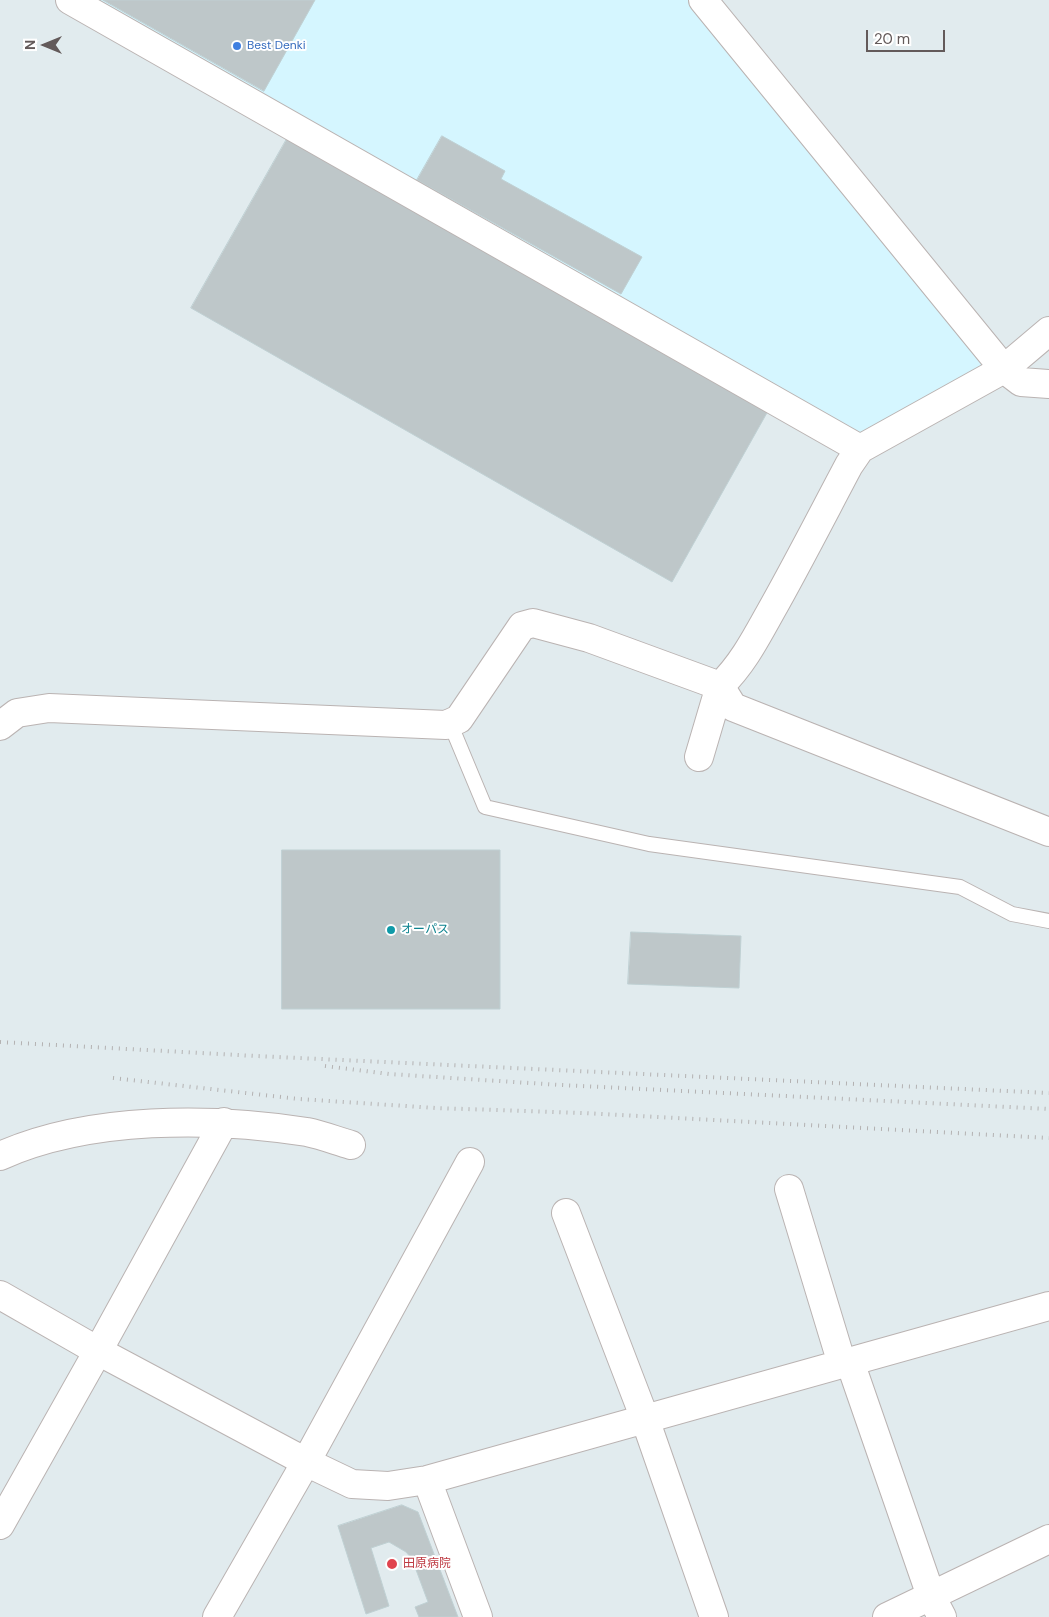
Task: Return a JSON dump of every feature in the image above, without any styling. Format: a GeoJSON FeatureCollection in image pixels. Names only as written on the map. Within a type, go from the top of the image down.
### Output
{"type":"FeatureCollection","features":[{"type":"Feature","properties":{"kind":"street"},"geometry":{"type":"LineString","coordinates":[[70,0],[860,449]]}},
{"type":"Feature","properties":{"kind":"street"},"geometry":{"type":"LineString","coordinates":[[704,0],[1004,369],[1022,382],[1049,384]]}},
{"type":"Feature","properties":{"kind":"street"},"geometry":{"type":"LineString","coordinates":[[699,756],[720,686],[735,672],[756,637],[790,578],[849,465],[860,449],[1004,369],[1049,331]]}},
{"type":"Feature","properties":{"kind":"street"},"geometry":{"type":"LineString","coordinates":[[0,726],[17,713],[49,708],[446,725],[459,719],[522,626],[533,623],[589,638],[720,686],[733,707],[1049,832]]}},
{"type":"Feature","properties":{"kind":"street"},"geometry":{"type":"LineString","coordinates":[[0,1525],[224,1122]]}},
{"type":"Feature","properties":{"kind":"street"},"geometry":{"type":"LineString","coordinates":[[0,1156],[24,1145],[54,1137],[107,1128],[157,1123],[224,1122],[309,1133],[352,1145]]}},
{"type":"Feature","properties":{"kind":"street"},"geometry":{"type":"LineString","coordinates":[[217,1617],[306,1462],[470,1162]]}},
{"type":"Feature","properties":{"kind":"street"},"geometry":{"type":"LineString","coordinates":[[788,1190],[846,1363],[936,1606]]}},
{"type":"Feature","properties":{"kind":"street"},"geometry":{"type":"LineString","coordinates":[[566,1213],[646,1418],[714,1617]]}},
{"type":"Feature","properties":{"kind":"street"},"geometry":{"type":"LineString","coordinates":[[0,1295],[98,1351],[306,1462],[352,1484],[388,1486],[427,1480],[1049,1306]]}},
{"type":"Feature","properties":{"kind":"street"},"geometry":{"type":"LineString","coordinates":[[427,1480],[478,1617]]}},
{"type":"Feature","properties":{"kind":"street"},"geometry":{"type":"LineString","coordinates":[[887,1617],[936,1606],[1049,1539]]}},
{"type":"Feature","properties":{"kind":"lane"},"geometry":{"type":"LineString","coordinates":[[450,723],[484,807],[648,844],[960,887],[1012,914],[1049,921]]}},
{"type":"Feature","properties":{"kind":"shaded area"},"geometry":{"type":"Polygon","coordinates":[[[93,0],[692,0],[988,366],[859,439],[93,0]]]}},
{"type":"Feature","properties":{"kind":"building","name":"Best Denki"},"geometry":{"type":"Polygon","coordinates":[[[103,0],[315,0],[264,91],[103,0]]]}},
{"type":"Feature","properties":{"kind":"building"},"geometry":{"type":"Polygon","coordinates":[[[442,136],[505,171],[501,179],[642,257],[621,294],[417,180],[442,136]]]}},
{"type":"Feature","properties":{"kind":"building"},"geometry":{"type":"Polygon","coordinates":[[[288,137],[768,411],[672,582],[191,308],[288,137]]]}},
{"type":"Feature","properties":{"kind":"building","name":"オーパス"},"geometry":{"type":"Polygon","coordinates":[[[282,850],[500,850],[500,1009],[282,1009],[282,850]]]}},
{"type":"Feature","properties":{"kind":"building"},"geometry":{"type":"Polygon","coordinates":[[[631,932],[741,936],[739,988],[628,984],[631,932]]]}},
{"type":"Feature","properties":{"kind":"building"},"geometry":{"type":"Polygon","coordinates":[[[402,1505],[418,1512],[458,1617],[419,1617],[415,1607],[428,1602],[412,1559],[406,1552],[389,1542],[371,1548],[389,1606],[366,1614],[338,1526],[402,1505]]]}},
{"type":"Feature","properties":{"kind":"railway"},"geometry":{"type":"LineString","coordinates":[[0,1042],[256,1056],[1049,1093]]}},
{"type":"Feature","properties":{"kind":"railway"},"geometry":{"type":"LineString","coordinates":[[325,1066],[389,1074],[561,1085],[1049,1109]]}},
{"type":"Feature","properties":{"kind":"railway"},"geometry":{"type":"LineString","coordinates":[[113,1078],[299,1099],[436,1108],[583,1113],[1049,1138]]}},
{"type":"Feature","properties":{"kind":"place","name":"Best Denki"},"geometry":{"type":"Point","coordinates":[237,46]}},
{"type":"Feature","properties":{"kind":"place","name":"オーパス"},"geometry":{"type":"Point","coordinates":[391,930]}},
{"type":"Feature","properties":{"kind":"place","name":"田原病院"},"geometry":{"type":"Point","coordinates":[392,1564]}}]}
